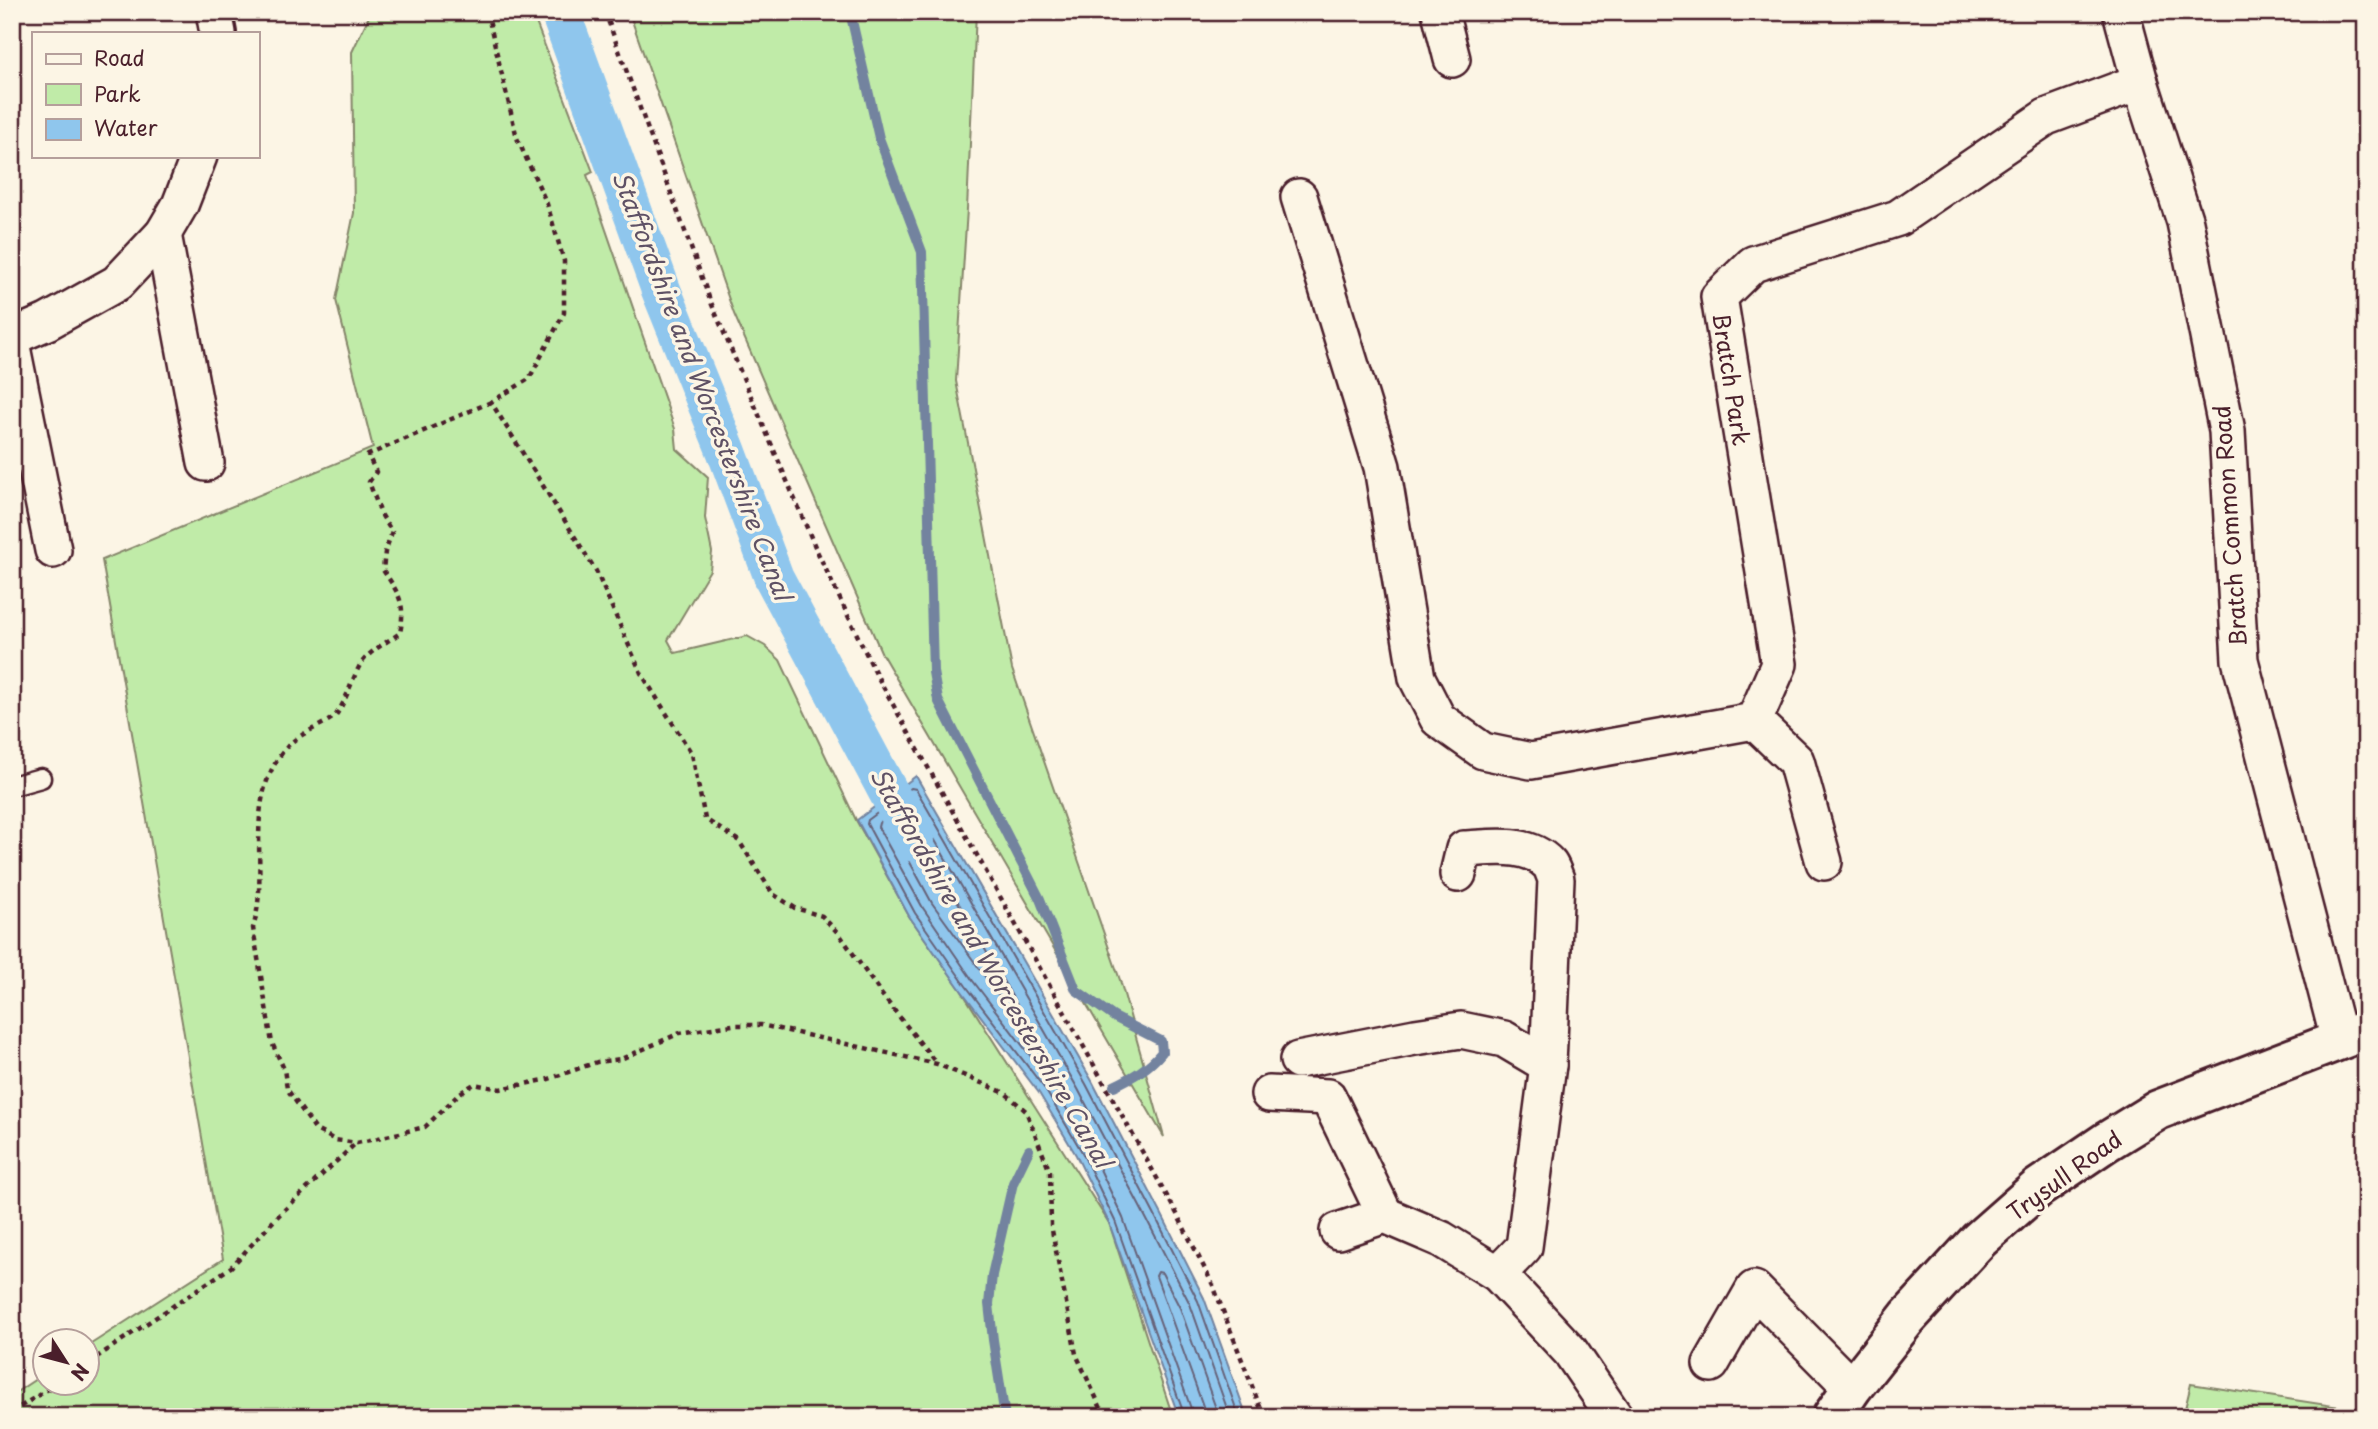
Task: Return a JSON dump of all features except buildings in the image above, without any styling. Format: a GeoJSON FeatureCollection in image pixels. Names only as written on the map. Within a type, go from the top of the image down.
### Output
{"type":"FeatureCollection","features":[{"type":"Feature","properties":{"kind":"street"},"geometry":{"type":"LineString","coordinates":[[214,12],[218,32]]}},
{"type":"Feature","properties":{"kind":"street"},"geometry":{"type":"LineString","coordinates":[[1440,12],[1452,59]]}},
{"type":"Feature","properties":{"kind":"street","name":"Bratch Common Road"},"geometry":{"type":"LineString","coordinates":[[2121,12],[2140,82],[2185,222],[2227,431],[2240,660],[2352,1035]]}},
{"type":"Feature","properties":{"kind":"street","name":"Bratch Park"},"geometry":{"type":"LineString","coordinates":[[1754,721],[1779,664],[1719,298],[1753,264],[1898,218],[2046,117],[2140,82]]}},
{"type":"Feature","properties":{"kind":"street"},"geometry":{"type":"LineString","coordinates":[[12,337],[47,322],[117,283],[163,234],[180,205],[198,158]]}},
{"type":"Feature","properties":{"kind":"street"},"geometry":{"type":"LineString","coordinates":[[1298,197],[1382,467],[1417,678],[1438,719],[1483,751],[1531,761],[1754,721],[1796,761],[1824,862]]}},
{"type":"Feature","properties":{"kind":"street"},"geometry":{"type":"LineString","coordinates":[[163,234],[206,463]]}},
{"type":"Feature","properties":{"kind":"street"},"geometry":{"type":"LineString","coordinates":[[12,347],[53,550]]}},
{"type":"Feature","properties":{"kind":"street"},"geometry":{"type":"LineString","coordinates":[[1458,874],[1464,849],[1498,847],[1526,849],[1549,864],[1556,879],[1548,1065],[1524,1247],[1498,1274]]}},
{"type":"Feature","properties":{"kind":"street"},"geometry":{"type":"LineString","coordinates":[[1298,1060],[1461,1030],[1504,1039],[1548,1065]]}},
{"type":"Feature","properties":{"kind":"street","name":"Trysull Road"},"geometry":{"type":"LineString","coordinates":[[1842,1402],[1908,1317],[1970,1250],[2038,1188],[2158,1110],[2352,1035]]}},
{"type":"Feature","properties":{"kind":"street"},"geometry":{"type":"LineString","coordinates":[[1269,1094],[1328,1097],[1385,1215],[1441,1240],[1498,1274],[1570,1351],[1615,1417]]}},
{"type":"Feature","properties":{"kind":"street"},"geometry":{"type":"LineString","coordinates":[[1338,1231],[1385,1215]]}},
{"type":"Feature","properties":{"kind":"street"},"geometry":{"type":"LineString","coordinates":[[1711,1364],[1754,1289],[1842,1402]]}},
{"type":"Feature","properties":{"kind":"lane"},"geometry":{"type":"LineString","coordinates":[[12,786],[41,778]]}},
{"type":"Feature","properties":{"kind":"path"},"geometry":{"type":"LineString","coordinates":[[487,12],[517,138],[547,204],[564,261],[564,313],[529,379],[491,402],[368,455],[376,472],[369,482],[381,514],[392,532],[385,552],[383,570],[401,597],[404,615],[400,633],[360,664],[334,717],[313,727],[287,746],[268,778],[257,827],[258,911],[253,928],[272,1042],[284,1069],[287,1089],[316,1130],[335,1140],[357,1143],[425,1127],[460,1093],[474,1084],[500,1089],[549,1079],[597,1062],[621,1059],[680,1033],[733,1026],[761,1026],[937,1064],[1005,1093],[1026,1111],[1050,1172],[1051,1225],[1076,1354],[1105,1417]]}},
{"type":"Feature","properties":{"kind":"path"},"geometry":{"type":"LineString","coordinates":[[605,12],[710,300],[816,549],[876,674],[1177,1213],[1213,1286],[1264,1417]]}},
{"type":"Feature","properties":{"kind":"path"},"geometry":{"type":"LineString","coordinates":[[491,402],[596,571],[640,673],[692,754],[705,819],[739,841],[773,894],[794,908],[822,916],[840,935],[882,995],[937,1064]]}},
{"type":"Feature","properties":{"kind":"path"},"geometry":{"type":"LineString","coordinates":[[102,1354],[232,1267],[279,1215],[357,1143]]}},
{"type":"Feature","properties":{"kind":"path"},"geometry":{"type":"LineString","coordinates":[[12,1412],[34,1398]]}},
{"type":"Feature","properties":{"kind":"green space"},"geometry":{"type":"Polygon","coordinates":[[[371,12],[532,12],[593,172],[587,175],[675,429],[677,449],[708,477],[705,518],[712,552],[710,570],[668,640],[675,653],[747,636],[765,646],[780,660],[856,820],[909,916],[961,990],[1109,1223],[1173,1417],[12,1417],[12,1395],[32,1382],[32,1398],[102,1398],[102,1337],[223,1259],[102,560],[373,448],[336,300],[354,213],[352,52],[371,12]]]}},
{"type":"Feature","properties":{"kind":"green space"},"geometry":{"type":"Polygon","coordinates":[[[629,12],[976,12],[956,381],[1012,669],[1120,980],[1164,1137],[882,654],[734,314],[629,12]]]}},
{"type":"Feature","properties":{"kind":"green space"},"geometry":{"type":"Polygon","coordinates":[[[2191,1384],[2366,1411],[2366,1417],[2183,1417],[2191,1384]]]}},
{"type":"Feature","properties":{"kind":"water"},"geometry":{"type":"Polygon","coordinates":[[[916,776],[1092,1081],[1161,1213],[1204,1298],[1247,1417],[1179,1417],[1109,1223],[1076,1155],[1039,1093],[909,916],[857,820],[916,776]]]}},
{"type":"Feature","properties":{"kind":"waterway","name":"Staffordshire and Worcestershire Canal"},"geometry":{"type":"LineString","coordinates":[[560,12],[661,290],[774,578],[915,842]]}},
{"type":"Feature","properties":{"kind":"waterway"},"geometry":{"type":"LineString","coordinates":[[850,12],[879,138],[922,252],[933,672],[938,700],[1040,899],[1076,990],[1114,1017],[1161,1041],[1162,1052],[1152,1063],[1114,1086]]}},
{"type":"Feature","properties":{"kind":"waterway"},"geometry":{"type":"LineString","coordinates":[[1005,1417],[989,1304],[992,1275],[1013,1183],[1029,1150]]}}]}
